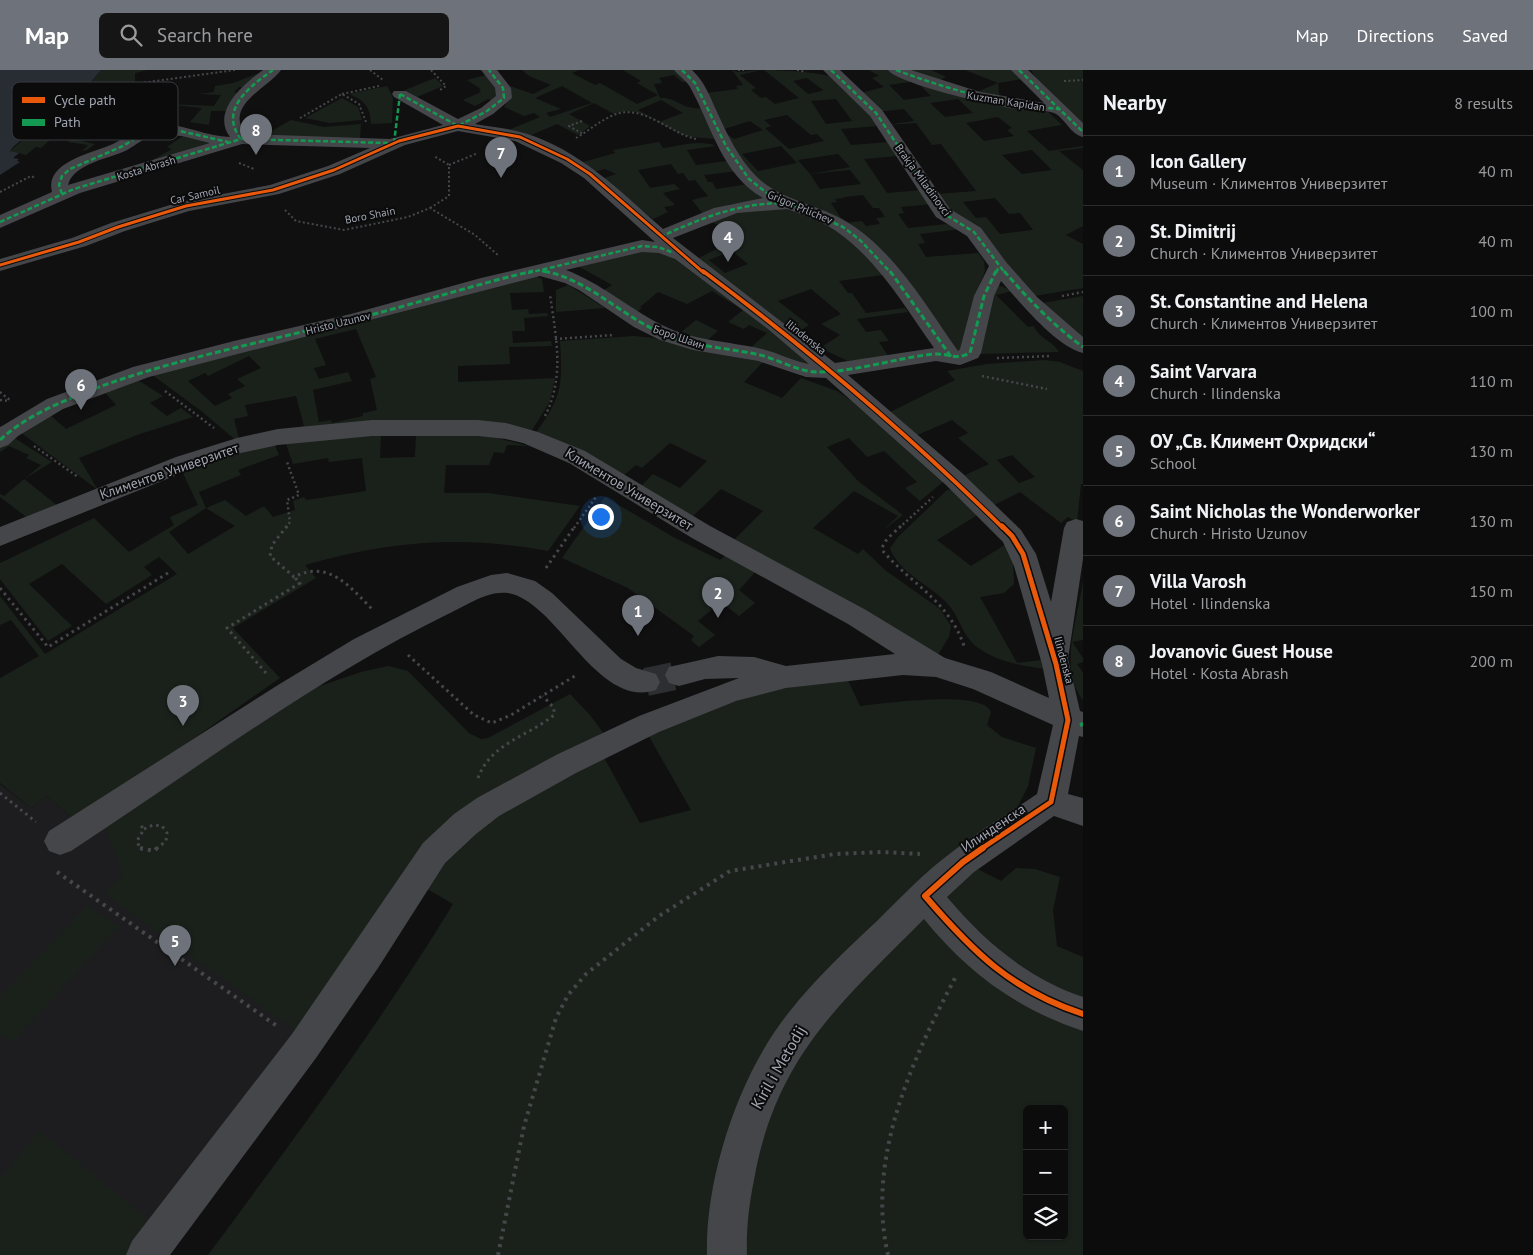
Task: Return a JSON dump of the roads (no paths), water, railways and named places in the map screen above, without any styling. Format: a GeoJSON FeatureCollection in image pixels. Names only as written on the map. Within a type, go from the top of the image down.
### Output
{"type":"FeatureCollection","features":[{"type":"Feature","properties":{"kind":"street"},"geometry":{"type":"LineString","coordinates":[[236,141],[233,124],[235,108],[250,88],[273,70]]}},
{"type":"Feature","properties":{"kind":"street"},"geometry":{"type":"LineString","coordinates":[[458,126],[488,112],[504,98],[503,88],[489,70]]}},
{"type":"Feature","properties":{"kind":"street","name":"Grigor Prlichev"},"geometry":{"type":"LineString","coordinates":[[682,70],[696,82],[724,142],[744,173],[755,186],[773,196],[832,220],[867,246],[958,357]]}},
{"type":"Feature","properties":{"kind":"street","name":"Brakja Miladinovci"},"geometry":{"type":"LineString","coordinates":[[831,70],[876,113],[944,213],[974,232],[999,266],[1030,301],[1064,333],[1083,347]]}},
{"type":"Feature","properties":{"kind":"street","name":"Kuzman Kapidan"},"geometry":{"type":"LineString","coordinates":[[896,70],[972,97],[1019,106],[1060,109]]}},
{"type":"Feature","properties":{"kind":"street","name":"Kuzman Kapidan"},"geometry":{"type":"LineString","coordinates":[[1022,72],[1083,132]]}},
{"type":"Feature","properties":{"kind":"street","name":"Ilindenska"},"geometry":{"type":"LineString","coordinates":[[458,126],[401,141],[394,88],[458,126],[520,137],[550,150],[583,169],[686,259],[774,325],[831,371],[954,479],[1003,525],[1019,546],[1056,664],[1079,724]]}},
{"type":"Feature","properties":{"kind":"street","name":"Kosta Abrash"},"geometry":{"type":"LineString","coordinates":[[178,132],[236,141],[401,141]]}},
{"type":"Feature","properties":{"kind":"street","name":"Kosta Abrash"},"geometry":{"type":"LineString","coordinates":[[62,194],[58,186],[59,181],[72,167],[133,140]]}},
{"type":"Feature","properties":{"kind":"street","name":"Kosta Abrash"},"geometry":{"type":"LineString","coordinates":[[0,222],[62,194],[236,141]]}},
{"type":"Feature","properties":{"kind":"street","name":"Car Samoil"},"geometry":{"type":"LineString","coordinates":[[0,265],[79,242],[118,227],[186,206],[273,190],[334,170],[401,141]]}},
{"type":"Feature","properties":{"kind":"street"},"geometry":{"type":"LineString","coordinates":[[660,237],[706,216],[735,206],[775,203],[804,207]]}},
{"type":"Feature","properties":{"kind":"street","name":"Hristo Uzunov"},"geometry":{"type":"LineString","coordinates":[[5,436],[55,404],[141,372],[516,275],[542,271],[642,246],[663,248],[686,259]]}},
{"type":"Feature","properties":{"kind":"street"},"geometry":{"type":"LineString","coordinates":[[958,357],[970,353],[984,296],[999,266]]}},
{"type":"Feature","properties":{"kind":"street","name":"Боро Шаин"},"geometry":{"type":"LineString","coordinates":[[542,271],[574,280],[657,331],[704,346],[774,359],[805,370],[831,371],[933,355],[958,357]]}},
{"type":"Feature","properties":{"kind":"street","name":"Климентов Универзитет"},"geometry":{"type":"LineString","coordinates":[[0,537],[184,463],[237,446],[278,437],[338,430],[490,429],[530,437],[577,456],[679,519],[858,617],[948,669],[1079,724]]}},
{"type":"Feature","properties":{"kind":"street"},"geometry":{"type":"LineString","coordinates":[[1056,664],[1067,577],[1076,528]]}},
{"type":"Feature","properties":{"kind":"street"},"geometry":{"type":"LineString","coordinates":[[60,841],[286,694],[389,632],[466,595],[495,585],[511,584],[529,591],[545,603],[623,676],[630,680],[646,682]]}},
{"type":"Feature","properties":{"kind":"street"},"geometry":{"type":"LineString","coordinates":[[679,674],[713,666],[730,665],[758,669],[786,677]]}},
{"type":"Feature","properties":{"kind":"street"},"geometry":{"type":"LineString","coordinates":[[146,1255],[304,1046],[434,854],[455,832],[479,814],[566,764],[674,713],[730,691],[786,677],[881,666],[948,669]]}},
{"type":"Feature","properties":{"kind":"street"},"geometry":{"type":"LineString","coordinates":[[1079,724],[1051,802],[1083,812]]}},
{"type":"Feature","properties":{"kind":"street","name":"Илинденска"},"geometry":{"type":"LineString","coordinates":[[925,896],[963,862],[1051,802]]}},
{"type":"Feature","properties":{"kind":"street"},"geometry":{"type":"LineString","coordinates":[[925,896],[971,948],[1029,990],[1051,1002],[1083,1014]]}},
{"type":"Feature","properties":{"kind":"street","name":"Kiril i Metodij"},"geometry":{"type":"LineString","coordinates":[[727,1255],[733,1184],[744,1135],[762,1088],[800,1025],[925,896]]}},
{"type":"Feature","properties":{"kind":"tunnel"},"geometry":{"type":"LineString","coordinates":[[646,682],[679,675]]}},
{"type":"Feature","properties":{"kind":"place","name":"Jovanovic Guest House"},"geometry":{"type":"Point","coordinates":[256,155]}},
{"type":"Feature","properties":{"kind":"place","name":"Villa Varosh"},"geometry":{"type":"Point","coordinates":[501,178]}},
{"type":"Feature","properties":{"kind":"place","name":"Saint Varvara"},"geometry":{"type":"Point","coordinates":[728,262]}},
{"type":"Feature","properties":{"kind":"place","name":"Saint Nicholas the Wonderworker"},"geometry":{"type":"Point","coordinates":[81,410]}},
{"type":"Feature","properties":{"kind":"place","name":"St. Dimitrij"},"geometry":{"type":"Point","coordinates":[718,618]}},
{"type":"Feature","properties":{"kind":"place","name":"Icon Gallery"},"geometry":{"type":"Point","coordinates":[638,636]}},
{"type":"Feature","properties":{"kind":"place","name":"St. Constantine and Helena"},"geometry":{"type":"Point","coordinates":[183,726]}},
{"type":"Feature","properties":{"kind":"place","name":"ОУ „Св. Климент Охридски“"},"geometry":{"type":"Point","coordinates":[175,966]}}]}
